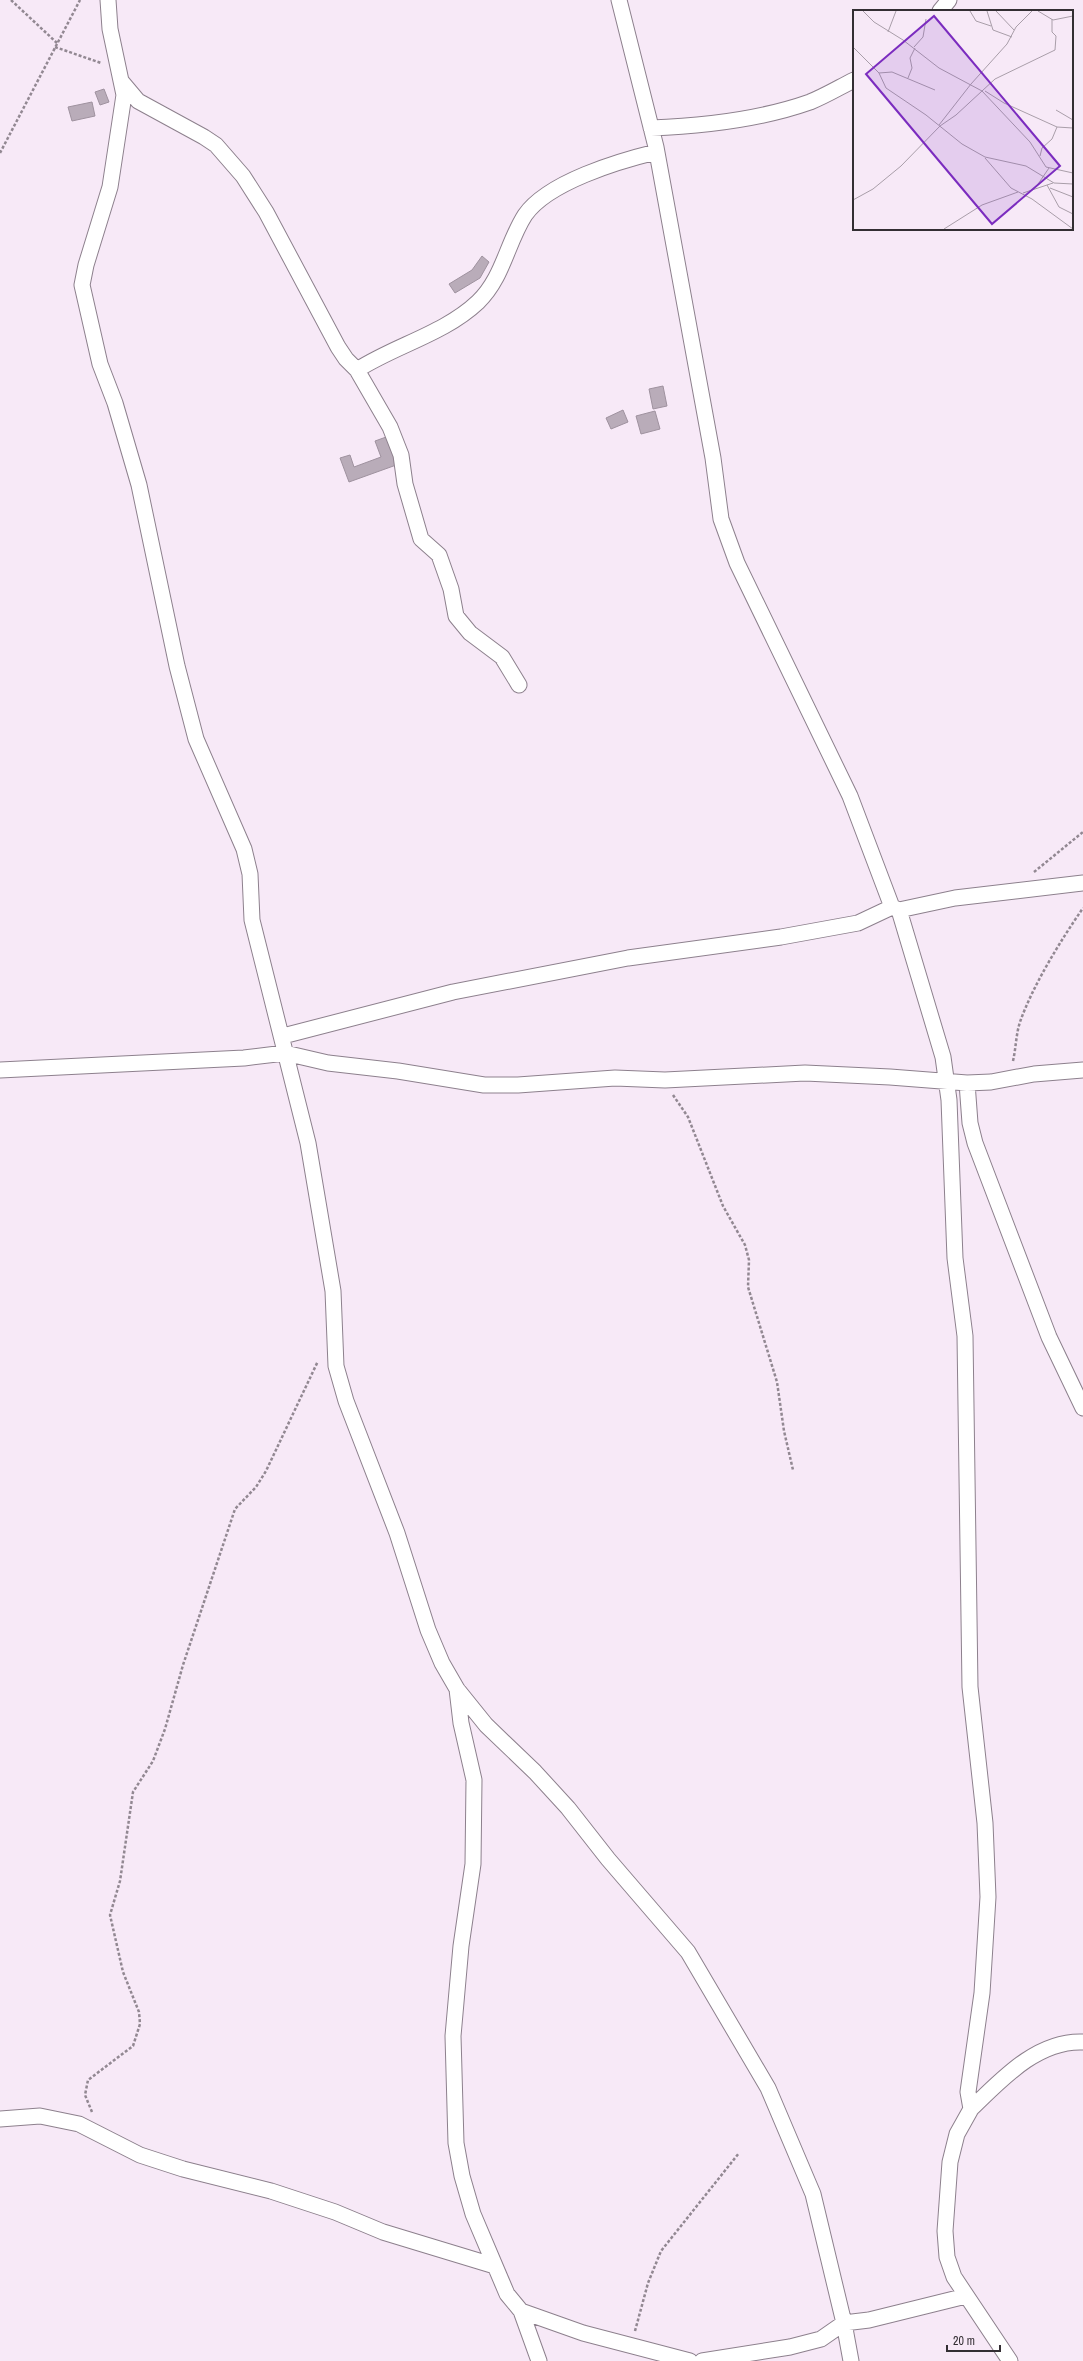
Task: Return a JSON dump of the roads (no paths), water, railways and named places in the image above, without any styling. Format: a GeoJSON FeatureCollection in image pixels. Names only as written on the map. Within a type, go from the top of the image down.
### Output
{"type":"FeatureCollection","features":[{"type":"Feature","properties":{"kind":"street"},"geometry":{"type":"LineString","coordinates":[[108,0],[115,57],[124,95],[111,180],[86,264],[82,285],[100,364],[115,403],[139,485],[177,666],[196,739],[244,849],[250,874],[252,920],[283,1036],[285,1054],[308,1143],[333,1291],[336,1366],[346,1401],[397,1533],[428,1630],[442,1663],[457,1689],[486,1725],[535,1772],[587,1830],[608,1859],[688,1952],[768,2088],[813,2194],[844,2323],[851,2361]]}},
{"type":"Feature","properties":{"kind":"street"},"geometry":{"type":"LineString","coordinates":[[620,0],[656,152],[713,458],[721,519],[737,563],[850,796],[896,908],[943,1057],[946,1082],[955,1258],[965,1336],[970,1686],[985,1823],[988,1896],[982,1994],[968,2092],[971,2109]]}},
{"type":"Feature","properties":{"kind":"street"},"geometry":{"type":"LineString","coordinates":[[941,10],[949,0]]}},
{"type":"Feature","properties":{"kind":"street"},"geometry":{"type":"LineString","coordinates":[[118,74],[123,86],[138,101],[216,145],[243,176],[266,212],[338,347],[346,359],[357,370],[390,427],[401,455],[405,484],[421,539],[439,556],[451,589],[456,616],[470,632],[502,657],[519,685]]}},
{"type":"Feature","properties":{"kind":"street"},"geometry":{"type":"LineString","coordinates":[[651,128],[700,126],[750,118],[811,102],[853,81]]}},
{"type":"Feature","properties":{"kind":"street"},"geometry":{"type":"LineString","coordinates":[[357,370],[381,355],[438,330],[478,302],[493,284],[525,216],[538,200],[576,179],[627,159],[656,152]]}},
{"type":"Feature","properties":{"kind":"street"},"geometry":{"type":"LineString","coordinates":[[283,1036],[453,992],[628,958],[781,937],[858,923],[896,908],[955,898],[1083,883]]}},
{"type":"Feature","properties":{"kind":"street"},"geometry":{"type":"LineString","coordinates":[[0,1070],[244,1058],[285,1054],[328,1063],[398,1071],[484,1085],[518,1085],[615,1078],[665,1080],[805,1073],[890,1077],[967,1084],[1006,1080],[1034,1074],[1083,1070]]}},
{"type":"Feature","properties":{"kind":"street"},"geometry":{"type":"LineString","coordinates":[[967,1084],[970,1123],[975,1143],[1049,1337],[1083,1408]]}},
{"type":"Feature","properties":{"kind":"street"},"geometry":{"type":"LineString","coordinates":[[457,1689],[461,1723],[474,1780],[472,1864],[461,1946],[453,2036],[456,2143],[462,2176],[473,2214],[507,2294],[521,2311],[539,2361]]}},
{"type":"Feature","properties":{"kind":"street"},"geometry":{"type":"LineString","coordinates":[[1010,2361],[954,2277],[947,2257],[945,2223],[950,2162],[957,2134],[971,2109],[1008,2074],[1032,2057],[1051,2049],[1083,2042]]}},
{"type":"Feature","properties":{"kind":"street"},"geometry":{"type":"LineString","coordinates":[[0,2119],[40,2116],[57,2118],[79,2124],[140,2155],[183,2169],[271,2192],[335,2212],[383,2232],[495,2266]]}},
{"type":"Feature","properties":{"kind":"street"},"geometry":{"type":"LineString","coordinates":[[702,2361],[790,2347],[821,2339],[844,2323],[869,2320],[966,2296]]}},
{"type":"Feature","properties":{"kind":"street"},"geometry":{"type":"LineString","coordinates":[[521,2311],[583,2333],[690,2361]]}}]}
